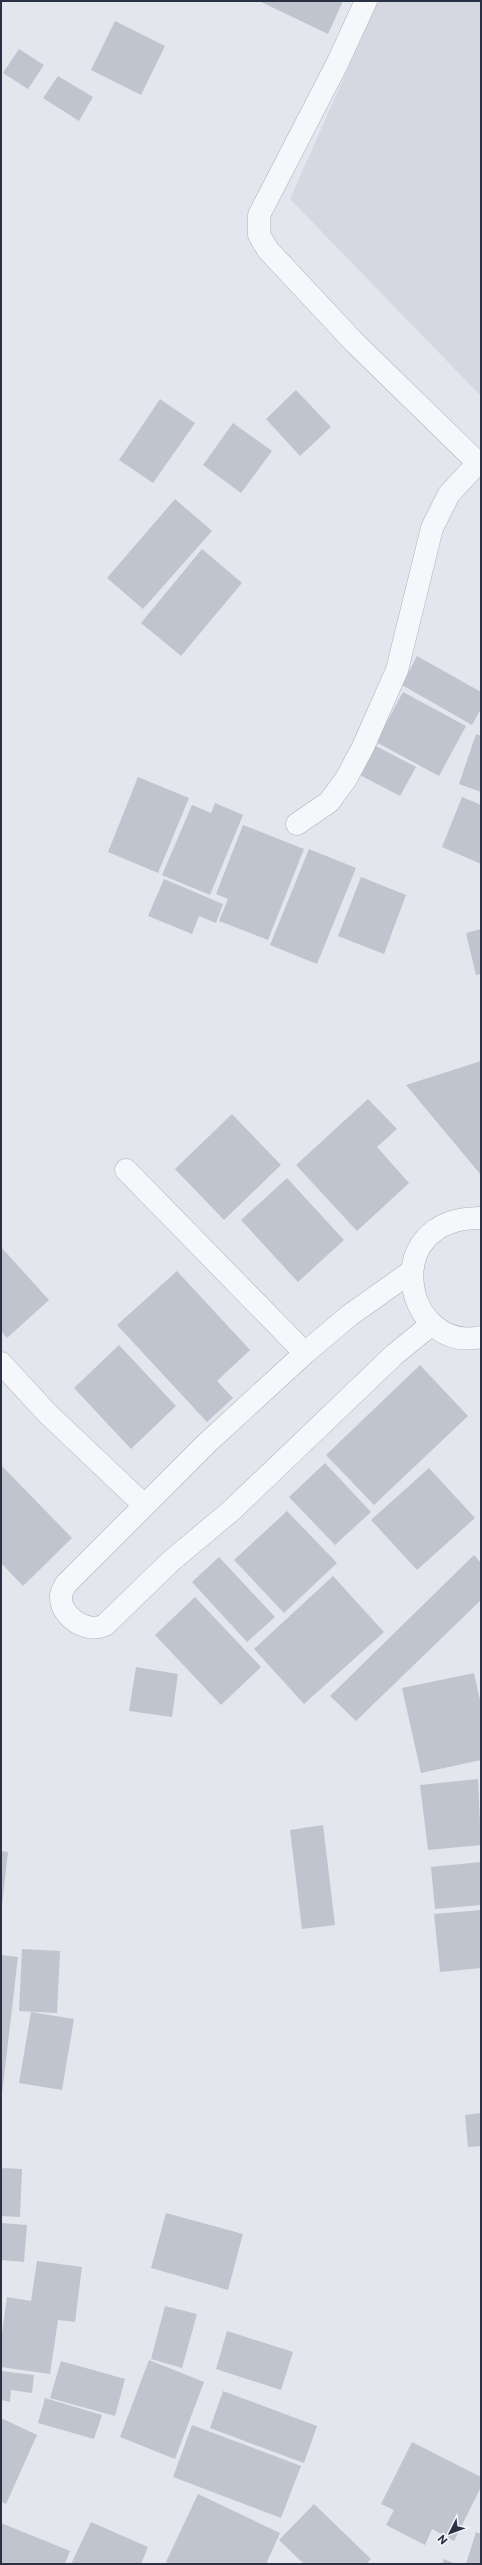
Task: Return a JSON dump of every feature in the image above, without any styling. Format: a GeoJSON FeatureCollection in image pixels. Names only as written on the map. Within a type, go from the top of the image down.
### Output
{"type":"FeatureCollection","features":[{"type":"Feature","properties":{"kind":"street"},"geometry":{"type":"LineString","coordinates":[[297,824],[329,802],[346,779],[363,747],[397,670],[432,528],[449,494],[480,465],[354,342],[268,250],[259,235],[258,215],[337,64],[366,1]]}},
{"type":"Feature","properties":{"kind":"street"},"geometry":{"type":"LineString","coordinates":[[126,1170],[305,1353]]}},
{"type":"Feature","properties":{"kind":"street"},"geometry":{"type":"LineString","coordinates":[[481,1218],[462,1218],[444,1224],[428,1236],[417,1252],[412,1271],[413,1294],[424,1315],[432,1324],[445,1332],[461,1337],[481,1337]]}},
{"type":"Feature","properties":{"kind":"street"},"geometry":{"type":"LineString","coordinates":[[412,1271],[350,1315],[305,1353],[207,1443],[66,1584],[61,1595],[62,1606],[77,1623],[89,1628],[98,1628],[105,1625],[171,1561],[232,1510],[395,1354],[432,1324]]}},
{"type":"Feature","properties":{"kind":"street"},"geometry":{"type":"LineString","coordinates":[[1,1363],[47,1413],[144,1505]]}},
{"type":"Feature","properties":{"kind":"shaded area"},"geometry":{"type":"Polygon","coordinates":[[[378,1],[481,1],[481,396],[290,199],[378,1]]]}},
{"type":"Feature","properties":{"kind":"building"},"geometry":{"type":"Polygon","coordinates":[[[259,1],[343,1],[328,34],[259,1]]]}},
{"type":"Feature","properties":{"kind":"building"},"geometry":{"type":"Polygon","coordinates":[[[115,21],[165,46],[141,95],[91,70],[115,21]]]}},
{"type":"Feature","properties":{"kind":"building"},"geometry":{"type":"Polygon","coordinates":[[[19,49],[44,65],[28,89],[3,73],[19,49]]]}},
{"type":"Feature","properties":{"kind":"building"},"geometry":{"type":"Polygon","coordinates":[[[58,76],[93,97],[79,121],[43,98],[58,76]]]}},
{"type":"Feature","properties":{"kind":"building"},"geometry":{"type":"Polygon","coordinates":[[[296,390],[331,427],[300,456],[266,419],[296,390]]]}},
{"type":"Feature","properties":{"kind":"building"},"geometry":{"type":"Polygon","coordinates":[[[160,399],[195,423],[153,483],[119,460],[160,399]]]}},
{"type":"Feature","properties":{"kind":"building"},"geometry":{"type":"Polygon","coordinates":[[[233,423],[272,451],[241,493],[203,465],[233,423]]]}},
{"type":"Feature","properties":{"kind":"building"},"geometry":{"type":"Polygon","coordinates":[[[175,499],[212,531],[143,609],[107,578],[175,499]]]}},
{"type":"Feature","properties":{"kind":"building"},"geometry":{"type":"Polygon","coordinates":[[[202,549],[242,583],[181,656],[141,623],[202,549]]]}},
{"type":"Feature","properties":{"kind":"building"},"geometry":{"type":"Polygon","coordinates":[[[417,656],[481,692],[481,709],[472,725],[402,685],[417,656]]]}},
{"type":"Feature","properties":{"kind":"building"},"geometry":{"type":"Polygon","coordinates":[[[403,692],[466,726],[439,776],[376,742],[403,692]]]}},
{"type":"Feature","properties":{"kind":"building"},"geometry":{"type":"Polygon","coordinates":[[[476,734],[481,736],[481,792],[459,784],[476,734]]]}},
{"type":"Feature","properties":{"kind":"building"},"geometry":{"type":"Polygon","coordinates":[[[374,745],[416,767],[400,796],[358,774],[374,745]]]}},
{"type":"Feature","properties":{"kind":"building"},"geometry":{"type":"Polygon","coordinates":[[[138,777],[189,798],[158,873],[108,852],[138,777]]]}},
{"type":"Feature","properties":{"kind":"building"},"geometry":{"type":"Polygon","coordinates":[[[462,797],[481,805],[481,864],[442,847],[462,797]]]}},
{"type":"Feature","properties":{"kind":"building"},"geometry":{"type":"Polygon","coordinates":[[[215,803],[243,815],[210,895],[162,875],[192,805],[211,813],[215,803]]]}},
{"type":"Feature","properties":{"kind":"building"},"geometry":{"type":"Polygon","coordinates":[[[243,825],[304,849],[268,940],[219,921],[228,899],[216,894],[243,825]]]}},
{"type":"Feature","properties":{"kind":"building"},"geometry":{"type":"Polygon","coordinates":[[[309,849],[356,868],[317,964],[270,945],[309,849]]]}},
{"type":"Feature","properties":{"kind":"building"},"geometry":{"type":"Polygon","coordinates":[[[361,877],[406,895],[384,954],[338,936],[361,877]]]}},
{"type":"Feature","properties":{"kind":"building"},"geometry":{"type":"Polygon","coordinates":[[[164,879],[223,904],[216,923],[199,916],[192,934],[148,916],[164,879]]]}},
{"type":"Feature","properties":{"kind":"building"},"geometry":{"type":"Polygon","coordinates":[[[481,929],[481,974],[476,975],[466,933],[481,929]]]}},
{"type":"Feature","properties":{"kind":"building"},"geometry":{"type":"Polygon","coordinates":[[[481,1061],[481,1175],[406,1085],[481,1061]]]}},
{"type":"Feature","properties":{"kind":"building"},"geometry":{"type":"Polygon","coordinates":[[[368,1099],[397,1129],[377,1147],[409,1183],[357,1231],[296,1165],[368,1099]]]}},
{"type":"Feature","properties":{"kind":"building"},"geometry":{"type":"Polygon","coordinates":[[[232,1114],[281,1165],[224,1220],[175,1169],[232,1114]]]}},
{"type":"Feature","properties":{"kind":"building"},"geometry":{"type":"Polygon","coordinates":[[[287,1178],[344,1240],[298,1282],[241,1220],[287,1178]]]}},
{"type":"Feature","properties":{"kind":"building"},"geometry":{"type":"Polygon","coordinates":[[[1,1247],[49,1300],[7,1338],[1,1331],[1,1247]]]}},
{"type":"Feature","properties":{"kind":"building"},"geometry":{"type":"Polygon","coordinates":[[[177,1271],[250,1350],[217,1381],[233,1398],[207,1422],[117,1325],[177,1271]]]}},
{"type":"Feature","properties":{"kind":"building"},"geometry":{"type":"Polygon","coordinates":[[[119,1345],[176,1406],[131,1449],[74,1388],[119,1345]]]}},
{"type":"Feature","properties":{"kind":"building"},"geometry":{"type":"Polygon","coordinates":[[[420,1365],[468,1416],[374,1505],[326,1455],[420,1365]]]}},
{"type":"Feature","properties":{"kind":"building"},"geometry":{"type":"Polygon","coordinates":[[[325,1463],[371,1512],[335,1545],[289,1497],[325,1463]]]}},
{"type":"Feature","properties":{"kind":"building"},"geometry":{"type":"Polygon","coordinates":[[[1,1465],[72,1538],[23,1586],[1,1563],[1,1465]]]}},
{"type":"Feature","properties":{"kind":"building"},"geometry":{"type":"Polygon","coordinates":[[[429,1468],[475,1518],[417,1570],[371,1520],[429,1468]]]}},
{"type":"Feature","properties":{"kind":"building"},"geometry":{"type":"Polygon","coordinates":[[[287,1511],[337,1563],[284,1613],[234,1560],[287,1511]]]}},
{"type":"Feature","properties":{"kind":"building"},"geometry":{"type":"Polygon","coordinates":[[[474,1555],[481,1563],[481,1600],[356,1721],[330,1696],[474,1555]]]}},
{"type":"Feature","properties":{"kind":"building"},"geometry":{"type":"Polygon","coordinates":[[[219,1557],[275,1617],[247,1642],[192,1582],[219,1557]]]}},
{"type":"Feature","properties":{"kind":"building"},"geometry":{"type":"Polygon","coordinates":[[[333,1576],[384,1632],[304,1704],[254,1649],[333,1576]]]}},
{"type":"Feature","properties":{"kind":"building"},"geometry":{"type":"Polygon","coordinates":[[[195,1597],[261,1667],[221,1705],[155,1635],[195,1597]]]}},
{"type":"Feature","properties":{"kind":"building"},"geometry":{"type":"Polygon","coordinates":[[[136,1667],[178,1674],[172,1717],[129,1711],[136,1667]]]}},
{"type":"Feature","properties":{"kind":"building"},"geometry":{"type":"Polygon","coordinates":[[[474,1673],[481,1705],[481,1760],[421,1773],[402,1688],[474,1673]]]}},
{"type":"Feature","properties":{"kind":"building"},"geometry":{"type":"Polygon","coordinates":[[[478,1779],[481,1845],[428,1850],[420,1785],[478,1779]]]}},
{"type":"Feature","properties":{"kind":"building"},"geometry":{"type":"Polygon","coordinates":[[[323,1825],[335,1925],[302,1929],[290,1830],[323,1825]]]}},
{"type":"Feature","properties":{"kind":"building"},"geometry":{"type":"Polygon","coordinates":[[[1,1851],[8,1852],[2,1905],[1,1905],[1,1851]]]}},
{"type":"Feature","properties":{"kind":"building"},"geometry":{"type":"Polygon","coordinates":[[[481,1862],[481,1905],[435,1909],[431,1867],[481,1862]]]}},
{"type":"Feature","properties":{"kind":"building"},"geometry":{"type":"Polygon","coordinates":[[[481,1910],[481,1968],[440,1972],[434,1914],[481,1910]]]}},
{"type":"Feature","properties":{"kind":"building"},"geometry":{"type":"Polygon","coordinates":[[[22,1949],[60,1951],[57,2013],[19,2011],[22,1949]]]}},
{"type":"Feature","properties":{"kind":"building"},"geometry":{"type":"Polygon","coordinates":[[[1,1955],[18,1957],[2,2094],[1,2094],[1,1955]]]}},
{"type":"Feature","properties":{"kind":"building"},"geometry":{"type":"Polygon","coordinates":[[[31,2012],[74,2019],[62,2090],[19,2083],[31,2012]]]}},
{"type":"Feature","properties":{"kind":"building"},"geometry":{"type":"Polygon","coordinates":[[[481,2113],[481,2146],[468,2147],[465,2115],[481,2113]]]}},
{"type":"Feature","properties":{"kind":"building"},"geometry":{"type":"Polygon","coordinates":[[[1,2168],[22,2169],[20,2217],[1,2216],[1,2168]]]}},
{"type":"Feature","properties":{"kind":"building"},"geometry":{"type":"Polygon","coordinates":[[[166,2213],[243,2234],[228,2290],[151,2268],[166,2213]]]}},
{"type":"Feature","properties":{"kind":"building"},"geometry":{"type":"Polygon","coordinates":[[[1,2223],[27,2225],[24,2262],[1,2260],[1,2223]]]}},
{"type":"Feature","properties":{"kind":"building"},"geometry":{"type":"Polygon","coordinates":[[[37,2261],[82,2267],[75,2322],[58,2320],[50,2374],[1,2367],[1,2340],[7,2297],[31,2301],[37,2261]]]}},
{"type":"Feature","properties":{"kind":"building"},"geometry":{"type":"Polygon","coordinates":[[[165,2306],[197,2314],[182,2368],[151,2359],[165,2306]]]}},
{"type":"Feature","properties":{"kind":"building"},"geometry":{"type":"Polygon","coordinates":[[[227,2331],[293,2352],[281,2390],[216,2369],[227,2331]]]}},
{"type":"Feature","properties":{"kind":"building"},"geometry":{"type":"Polygon","coordinates":[[[149,2360],[204,2382],[175,2459],[120,2437],[149,2360]]]}},
{"type":"Feature","properties":{"kind":"building"},"geometry":{"type":"Polygon","coordinates":[[[61,2361],[125,2379],[115,2416],[50,2398],[61,2361]]]}},
{"type":"Feature","properties":{"kind":"building"},"geometry":{"type":"Polygon","coordinates":[[[1,2371],[34,2375],[32,2393],[11,2390],[10,2402],[1,2400],[1,2371]]]}},
{"type":"Feature","properties":{"kind":"building"},"geometry":{"type":"Polygon","coordinates":[[[223,2391],[317,2426],[304,2463],[210,2428],[223,2391]]]}},
{"type":"Feature","properties":{"kind":"building"},"geometry":{"type":"Polygon","coordinates":[[[45,2398],[102,2415],[94,2439],[38,2423],[45,2398]]]}},
{"type":"Feature","properties":{"kind":"building"},"geometry":{"type":"Polygon","coordinates":[[[1,2418],[37,2435],[6,2504],[1,2502],[1,2418]]]}},
{"type":"Feature","properties":{"kind":"building"},"geometry":{"type":"Polygon","coordinates":[[[192,2425],[301,2466],[281,2518],[173,2477],[192,2425]]]}},
{"type":"Feature","properties":{"kind":"building"},"geometry":{"type":"Polygon","coordinates":[[[412,2442],[481,2477],[481,2487],[454,2541],[432,2529],[425,2545],[386,2525],[394,2510],[381,2504],[412,2442]]]}},
{"type":"Feature","properties":{"kind":"building"},"geometry":{"type":"Polygon","coordinates":[[[198,2494],[280,2533],[266,2564],[170,2564],[166,2562],[198,2494]]]}},
{"type":"Feature","properties":{"kind":"building"},"geometry":{"type":"Polygon","coordinates":[[[314,2504],[371,2559],[366,2564],[304,2564],[279,2540],[314,2504]]]}},
{"type":"Feature","properties":{"kind":"building"},"geometry":{"type":"Polygon","coordinates":[[[91,2522],[148,2547],[141,2564],[71,2564],[91,2522]]]}},
{"type":"Feature","properties":{"kind":"building"},"geometry":{"type":"Polygon","coordinates":[[[1,2523],[70,2551],[65,2564],[1,2564],[1,2523]]]}},
{"type":"Feature","properties":{"kind":"building"},"geometry":{"type":"Polygon","coordinates":[[[476,2532],[481,2534],[481,2564],[466,2564],[476,2532]]]}},
{"type":"Feature","properties":{"kind":"building"},"geometry":{"type":"Polygon","coordinates":[[[444,2559],[456,2564],[442,2564],[444,2559]]]}}]}
